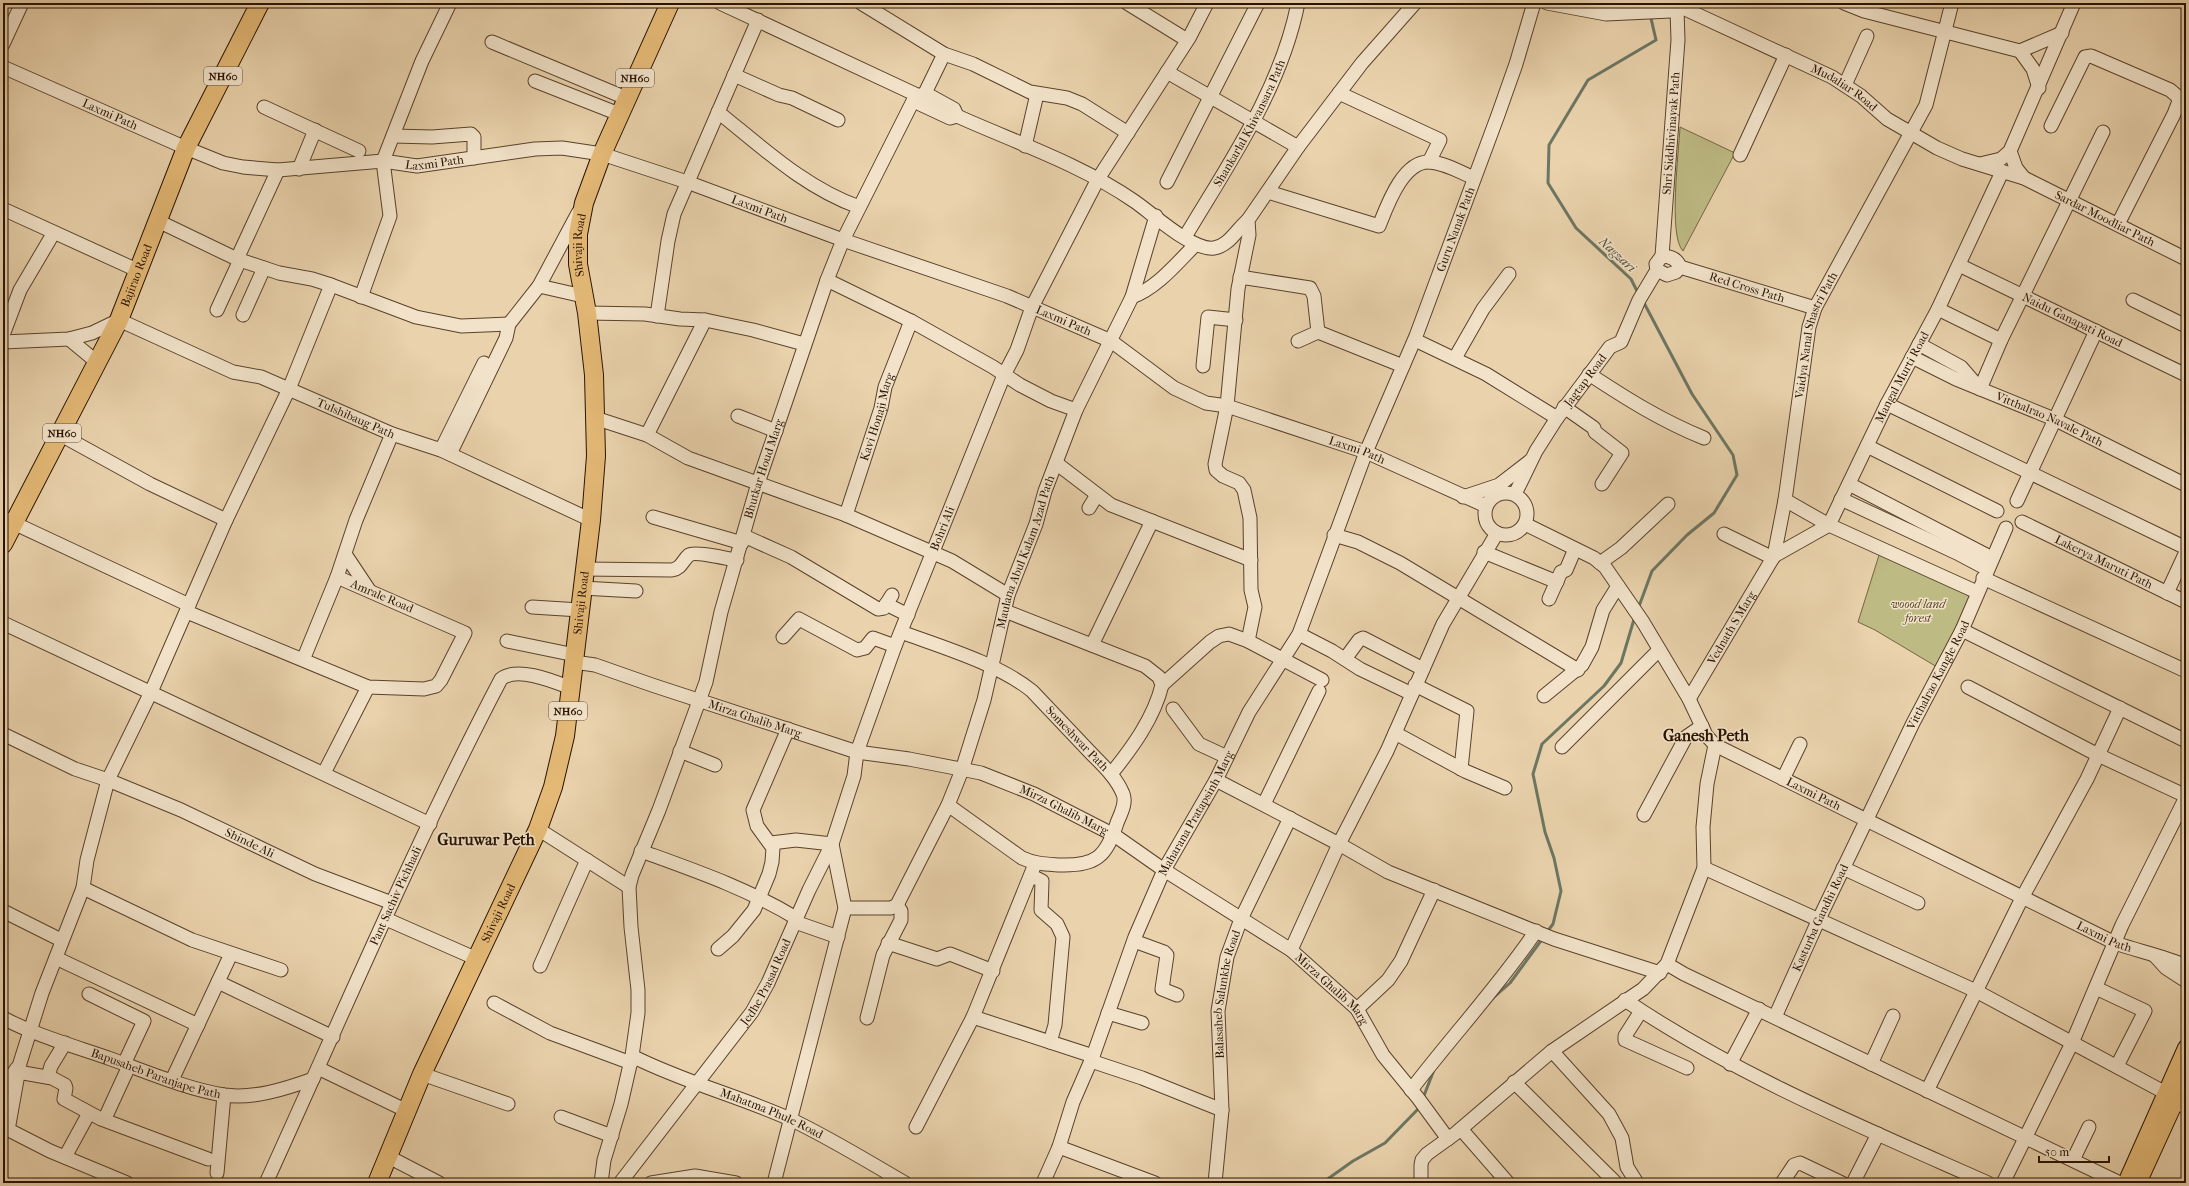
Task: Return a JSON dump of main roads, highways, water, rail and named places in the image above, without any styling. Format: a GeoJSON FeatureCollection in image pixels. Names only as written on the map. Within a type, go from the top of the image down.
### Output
{"type":"FeatureCollection","features":[{"type":"Feature","properties":{"kind":"highway","name":"Bajirao Road"},"geometry":{"type":"LineString","coordinates":[[3,544],[8,521],[61,435],[119,320],[186,148],[260,3]]}},
{"type":"Feature","properties":{"kind":"highway","name":"Shivaji Road"},"geometry":{"type":"LineString","coordinates":[[377,1183],[422,1074],[538,829],[553,787],[563,744],[575,658],[584,569],[591,520],[596,456],[594,375],[585,304],[578,264],[578,234],[584,203],[602,154],[670,3]]}},
{"type":"Feature","properties":{"kind":"main road"},"geometry":{"type":"LineString","coordinates":[[2126,1183],[2175,1101],[2186,1048]]}},
{"type":"Feature","properties":{"kind":"main road"},"geometry":{"type":"LineString","coordinates":[[2138,1183],[2186,1078]]}},
{"type":"Feature","properties":{"kind":"waterway","name":"Nagzari"},"geometry":{"type":"LineString","coordinates":[[1638,293],[1631,279],[1576,228],[1548,183],[1549,145],[1588,80],[1656,40],[1650,14]]}},
{"type":"Feature","properties":{"kind":"waterway","name":"Nagzari"},"geometry":{"type":"LineString","coordinates":[[1638,609],[1652,571],[1687,535],[1714,513],[1737,475],[1733,455],[1692,394],[1643,301]]}},
{"type":"Feature","properties":{"kind":"waterway"},"geometry":{"type":"LineString","coordinates":[[1547,932],[1553,924],[1561,891],[1554,858],[1545,832],[1533,774],[1542,744],[1604,686],[1621,663],[1635,616]]}},
{"type":"Feature","properties":{"kind":"waterway"},"geometry":{"type":"LineString","coordinates":[[1493,998],[1510,983],[1543,938]]}},
{"type":"Feature","properties":{"kind":"waterway"},"geometry":{"type":"LineString","coordinates":[[1423,1098],[1434,1070]]}},
{"type":"Feature","properties":{"kind":"waterway"},"geometry":{"type":"LineString","coordinates":[[1322,1183],[1353,1161],[1385,1143],[1420,1107]]}},
{"type":"Feature","properties":{"kind":"district","name":"Ganesh Peth"},"geometry":{"type":"Point","coordinates":[1706,735]}},
{"type":"Feature","properties":{"kind":"district","name":"Guruwar Peth"},"geometry":{"type":"Point","coordinates":[486,839]}},
{"type":"Feature","properties":{"kind":"park label","name":"woood land forest"},"geometry":{"type":"Point","coordinates":[1918,611]}}]}
